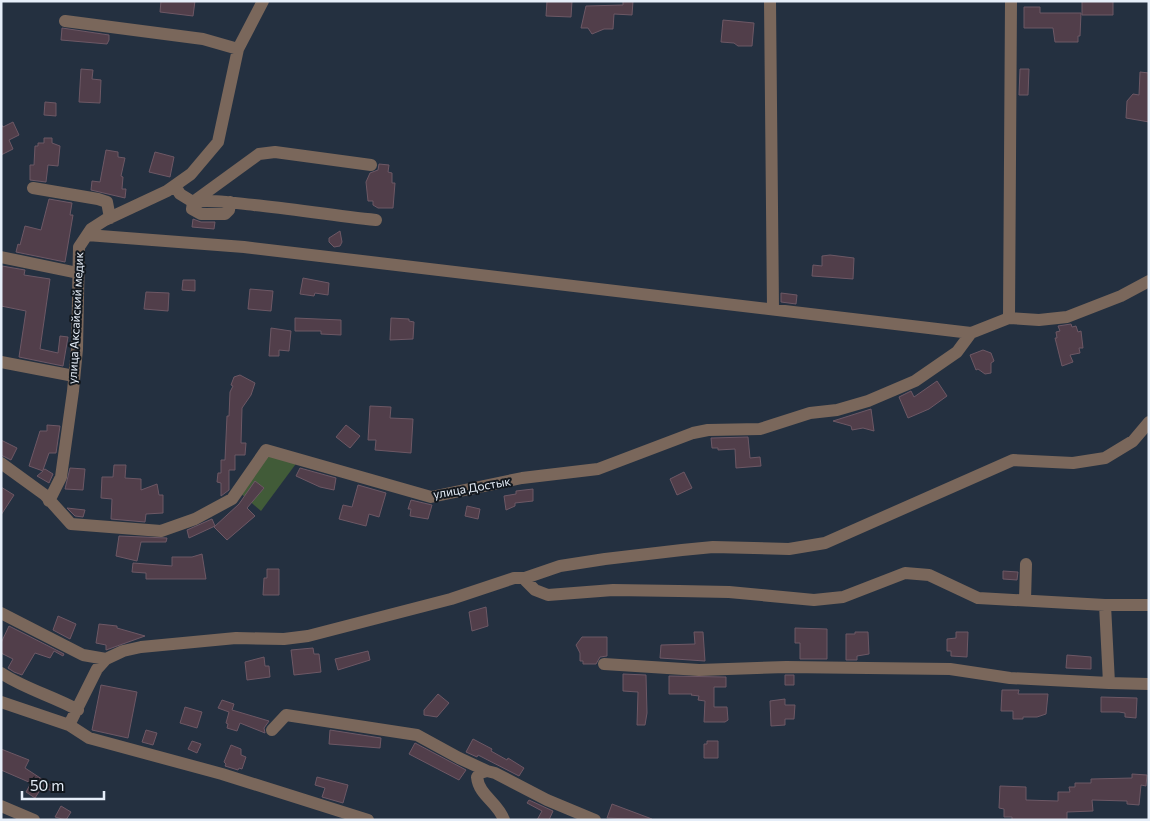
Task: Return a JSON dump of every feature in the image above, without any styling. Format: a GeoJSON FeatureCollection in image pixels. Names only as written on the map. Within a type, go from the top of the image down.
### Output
{"type":"FeatureCollection","features":[{"type":"Feature","properties":{"kind":"street","name":"улица Аксайский медик"},"geometry":{"type":"LineString","coordinates":[[49,501],[61,477],[74,376],[77,349],[79,247],[91,229],[175,186],[191,174],[218,142],[238,49],[263,1]]}},
{"type":"Feature","properties":{"kind":"street"},"geometry":{"type":"LineString","coordinates":[[770,1],[773,309]]}},
{"type":"Feature","properties":{"kind":"street"},"geometry":{"type":"LineString","coordinates":[[1009,318],[1011,1]]}},
{"type":"Feature","properties":{"kind":"street"},"geometry":{"type":"LineString","coordinates":[[65,21],[203,39],[238,49]]}},
{"type":"Feature","properties":{"kind":"street"},"geometry":{"type":"LineString","coordinates":[[193,202],[259,154],[275,152],[371,165]]}},
{"type":"Feature","properties":{"kind":"street"},"geometry":{"type":"LineString","coordinates":[[175,186],[180,194],[193,202],[206,200],[230,202],[376,220]]}},
{"type":"Feature","properties":{"kind":"street"},"geometry":{"type":"LineString","coordinates":[[33,188],[106,202],[110,218]]}},
{"type":"Feature","properties":{"kind":"street"},"geometry":{"type":"LineString","coordinates":[[87,235],[244,247],[972,333],[1009,318],[1039,320],[1067,316],[1121,296],[1149,281]]}},
{"type":"Feature","properties":{"kind":"street"},"geometry":{"type":"LineString","coordinates":[[1,257],[78,273]]}},
{"type":"Feature","properties":{"kind":"street","name":"улица Достык"},"geometry":{"type":"LineString","coordinates":[[1,463],[45,495],[71,524],[161,531],[195,519],[232,500],[266,450],[431,497],[522,478],[598,468],[693,433],[708,430],[760,429],[810,413],[837,410],[868,401],[915,380],[957,352],[972,333]]}},
{"type":"Feature","properties":{"kind":"street"},"geometry":{"type":"LineString","coordinates":[[1,362],[74,376]]}},
{"type":"Feature","properties":{"kind":"street"},"geometry":{"type":"LineString","coordinates":[[69,725],[97,669],[106,659],[122,651],[141,646],[236,638],[284,639],[308,636],[451,599],[514,578],[525,578],[578,563],[712,547],[752,549],[810,547],[825,543],[1013,460],[1072,463],[1105,458],[1133,441],[1149,422]]}},
{"type":"Feature","properties":{"kind":"street"},"geometry":{"type":"LineString","coordinates":[[1025,600],[1026,564]]}},
{"type":"Feature","properties":{"kind":"street"},"geometry":{"type":"LineString","coordinates":[[525,578],[535,590],[548,595],[613,590],[679,591],[729,592],[820,600],[843,597],[905,573],[929,574],[978,598],[1149,606]]}},
{"type":"Feature","properties":{"kind":"street"},"geometry":{"type":"LineString","coordinates":[[1105,605],[1109,683]]}},
{"type":"Feature","properties":{"kind":"street"},"geometry":{"type":"LineString","coordinates":[[1,612],[83,655],[94,663],[97,669]]}},
{"type":"Feature","properties":{"kind":"street"},"geometry":{"type":"LineString","coordinates":[[83,655],[106,659]]}},
{"type":"Feature","properties":{"kind":"street"},"geometry":{"type":"LineString","coordinates":[[604,664],[699,670],[786,667],[950,668],[1010,678],[1149,684]]}},
{"type":"Feature","properties":{"kind":"street"},"geometry":{"type":"LineString","coordinates":[[1,673],[28,687],[58,698],[78,710]]}},
{"type":"Feature","properties":{"kind":"street"},"geometry":{"type":"LineString","coordinates":[[1,702],[69,725],[90,738],[222,774],[368,820]]}},
{"type":"Feature","properties":{"kind":"street"},"geometry":{"type":"LineString","coordinates":[[272,730],[286,715],[417,735],[467,762],[595,820]]}},
{"type":"Feature","properties":{"kind":"street"},"geometry":{"type":"LineString","coordinates":[[467,762],[478,781],[481,791],[492,800],[504,820]]}},
{"type":"Feature","properties":{"kind":"street"},"geometry":{"type":"LineString","coordinates":[[478,781],[480,773],[487,771]]}},
{"type":"Feature","properties":{"kind":"street"},"geometry":{"type":"LineString","coordinates":[[1,806],[34,820]]}},
{"type":"Feature","properties":{"kind":"green space"},"geometry":{"type":"Polygon","coordinates":[[[266,451],[298,461],[261,511],[238,491],[266,451]]]}},
{"type":"Feature","properties":{"kind":"building"},"geometry":{"type":"Polygon","coordinates":[[[161,1],[195,1],[193,16],[160,12],[161,1]]]}},
{"type":"Feature","properties":{"kind":"building"},"geometry":{"type":"Polygon","coordinates":[[[547,1],[572,1],[571,17],[546,16],[547,1]]]}},
{"type":"Feature","properties":{"kind":"building"},"geometry":{"type":"Polygon","coordinates":[[[623,1],[633,1],[632,15],[614,14],[613,29],[604,29],[592,34],[588,28],[581,28],[586,6],[623,5],[623,1]]]}},
{"type":"Feature","properties":{"kind":"building"},"geometry":{"type":"Polygon","coordinates":[[[1082,1],[1113,1],[1113,15],[1082,15],[1082,1]]]}},
{"type":"Feature","properties":{"kind":"building"},"geometry":{"type":"Polygon","coordinates":[[[1024,7],[1040,7],[1040,13],[1081,13],[1078,42],[1055,42],[1053,28],[1024,28],[1024,7]]]}},
{"type":"Feature","properties":{"kind":"building"},"geometry":{"type":"Polygon","coordinates":[[[723,20],[754,23],[752,46],[738,46],[734,43],[721,42],[723,20]]]}},
{"type":"Feature","properties":{"kind":"building"},"geometry":{"type":"Polygon","coordinates":[[[62,28],[109,35],[109,40],[107,44],[61,40],[62,28]]]}},
{"type":"Feature","properties":{"kind":"building"},"geometry":{"type":"Polygon","coordinates":[[[81,69],[93,70],[92,79],[101,80],[100,103],[79,102],[81,69]]]}},
{"type":"Feature","properties":{"kind":"building"},"geometry":{"type":"Polygon","coordinates":[[[1020,69],[1029,69],[1028,95],[1019,95],[1020,69]]]}},
{"type":"Feature","properties":{"kind":"building"},"geometry":{"type":"Polygon","coordinates":[[[1140,72],[1149,73],[1149,122],[1126,118],[1127,101],[1133,94],[1139,95],[1140,72]]]}},
{"type":"Feature","properties":{"kind":"building"},"geometry":{"type":"Polygon","coordinates":[[[45,102],[56,103],[56,116],[44,115],[45,102]]]}},
{"type":"Feature","properties":{"kind":"building"},"geometry":{"type":"Polygon","coordinates":[[[13,122],[19,135],[9,140],[13,149],[1,155],[1,124],[3,127],[13,122]]]}},
{"type":"Feature","properties":{"kind":"building"},"geometry":{"type":"Polygon","coordinates":[[[44,138],[52,138],[52,143],[60,146],[58,166],[48,165],[46,182],[30,180],[30,165],[34,165],[35,146],[38,146],[38,143],[44,143],[44,138]]]}},
{"type":"Feature","properties":{"kind":"building"},"geometry":{"type":"Polygon","coordinates":[[[106,150],[118,152],[118,157],[125,158],[121,176],[123,177],[122,189],[126,189],[125,198],[91,190],[92,181],[100,182],[106,150]]]}},
{"type":"Feature","properties":{"kind":"building"},"geometry":{"type":"Polygon","coordinates":[[[155,152],[174,157],[170,177],[149,172],[155,152]]]}},
{"type":"Feature","properties":{"kind":"building"},"geometry":{"type":"Polygon","coordinates":[[[379,164],[389,165],[388,172],[392,173],[392,183],[395,183],[393,208],[378,208],[373,205],[373,201],[368,201],[366,182],[370,173],[378,170],[379,164]]]}},
{"type":"Feature","properties":{"kind":"building"},"geometry":{"type":"Polygon","coordinates":[[[49,199],[72,203],[70,215],[73,215],[65,262],[16,252],[25,226],[41,230],[49,199]]]}},
{"type":"Feature","properties":{"kind":"building"},"geometry":{"type":"Polygon","coordinates":[[[193,219],[201,222],[215,222],[214,229],[192,227],[193,219]]]}},
{"type":"Feature","properties":{"kind":"building"},"geometry":{"type":"Polygon","coordinates":[[[340,231],[342,242],[340,246],[334,247],[329,242],[329,238],[340,231]]]}},
{"type":"Feature","properties":{"kind":"building"},"geometry":{"type":"Polygon","coordinates":[[[822,256],[854,258],[853,279],[812,276],[813,265],[822,266],[822,256]]]}},
{"type":"Feature","properties":{"kind":"building"},"geometry":{"type":"Polygon","coordinates":[[[2,266],[25,270],[24,275],[50,279],[40,349],[58,353],[60,336],[68,337],[63,366],[19,357],[26,311],[1,306],[2,266]]]}},
{"type":"Feature","properties":{"kind":"building"},"geometry":{"type":"Polygon","coordinates":[[[303,278],[329,283],[328,295],[315,293],[314,296],[300,294],[303,278]]]}},
{"type":"Feature","properties":{"kind":"building"},"geometry":{"type":"Polygon","coordinates":[[[183,280],[195,280],[195,291],[182,290],[183,280]]]}},
{"type":"Feature","properties":{"kind":"building"},"geometry":{"type":"Polygon","coordinates":[[[250,289],[273,291],[271,311],[248,309],[250,289]]]}},
{"type":"Feature","properties":{"kind":"building"},"geometry":{"type":"Polygon","coordinates":[[[146,292],[169,293],[168,311],[144,309],[146,292]]]}},
{"type":"Feature","properties":{"kind":"building"},"geometry":{"type":"Polygon","coordinates":[[[781,293],[797,295],[796,304],[781,302],[781,293]]]}},
{"type":"Feature","properties":{"kind":"building"},"geometry":{"type":"Polygon","coordinates":[[[295,318],[341,320],[341,335],[321,334],[321,331],[295,331],[295,318]]]}},
{"type":"Feature","properties":{"kind":"building"},"geometry":{"type":"Polygon","coordinates":[[[391,318],[409,319],[409,321],[414,322],[413,339],[390,340],[391,318]]]}},
{"type":"Feature","properties":{"kind":"building"},"geometry":{"type":"Polygon","coordinates":[[[1071,324],[1072,327],[1076,326],[1078,332],[1081,331],[1083,348],[1079,348],[1080,353],[1070,355],[1073,362],[1062,366],[1055,338],[1057,338],[1056,332],[1060,331],[1058,326],[1071,324]]]}},
{"type":"Feature","properties":{"kind":"building"},"geometry":{"type":"Polygon","coordinates":[[[271,328],[291,331],[289,351],[279,350],[279,356],[269,356],[271,328]]]}},
{"type":"Feature","properties":{"kind":"building"},"geometry":{"type":"Polygon","coordinates":[[[983,350],[991,353],[994,361],[991,363],[991,373],[985,374],[978,369],[976,370],[970,355],[983,350]]]}},
{"type":"Feature","properties":{"kind":"building"},"geometry":{"type":"Polygon","coordinates":[[[240,375],[255,383],[251,395],[242,408],[241,443],[246,443],[245,455],[235,455],[235,470],[229,470],[229,490],[221,496],[221,483],[217,482],[218,473],[221,473],[221,460],[225,460],[227,416],[229,416],[230,392],[233,386],[231,385],[234,377],[240,375]]]}},
{"type":"Feature","properties":{"kind":"building"},"geometry":{"type":"Polygon","coordinates":[[[937,381],[947,396],[929,409],[908,418],[899,397],[911,391],[914,397],[937,381]]]}},
{"type":"Feature","properties":{"kind":"building"},"geometry":{"type":"Polygon","coordinates":[[[370,406],[391,407],[390,418],[413,419],[411,453],[375,450],[376,440],[368,440],[370,406]]]}},
{"type":"Feature","properties":{"kind":"building"},"geometry":{"type":"Polygon","coordinates":[[[871,409],[874,431],[863,428],[852,430],[851,426],[833,421],[871,409]]]}},
{"type":"Feature","properties":{"kind":"building"},"geometry":{"type":"Polygon","coordinates":[[[47,425],[60,426],[56,453],[49,453],[43,470],[45,469],[53,474],[49,483],[37,476],[43,471],[29,466],[40,431],[47,431],[47,425]]]}},
{"type":"Feature","properties":{"kind":"building"},"geometry":{"type":"Polygon","coordinates":[[[346,425],[360,436],[350,448],[336,437],[346,425]]]}},
{"type":"Feature","properties":{"kind":"building"},"geometry":{"type":"Polygon","coordinates":[[[748,437],[750,458],[760,457],[761,466],[736,468],[735,449],[718,450],[718,448],[712,448],[711,438],[748,437]]]}},
{"type":"Feature","properties":{"kind":"building"},"geometry":{"type":"Polygon","coordinates":[[[1,440],[17,448],[11,460],[1,455],[1,440]]]}},
{"type":"Feature","properties":{"kind":"building"},"geometry":{"type":"Polygon","coordinates":[[[114,465],[126,465],[125,478],[141,479],[141,490],[157,484],[159,495],[163,495],[163,513],[146,514],[145,522],[111,519],[112,499],[101,498],[102,477],[113,477],[114,465]]]}},
{"type":"Feature","properties":{"kind":"building"},"geometry":{"type":"Polygon","coordinates":[[[70,468],[85,469],[83,490],[65,489],[70,468]]]}},
{"type":"Feature","properties":{"kind":"building"},"geometry":{"type":"Polygon","coordinates":[[[300,468],[336,478],[334,490],[320,487],[296,476],[300,468]]]}},
{"type":"Feature","properties":{"kind":"building"},"geometry":{"type":"Polygon","coordinates":[[[684,472],[692,488],[677,495],[670,479],[684,472]]]}},
{"type":"Feature","properties":{"kind":"building"},"geometry":{"type":"Polygon","coordinates":[[[255,481],[264,488],[247,508],[255,516],[227,540],[214,527],[239,504],[255,481]]]}},
{"type":"Feature","properties":{"kind":"building"},"geometry":{"type":"Polygon","coordinates":[[[358,485],[386,493],[379,517],[369,514],[366,526],[339,519],[343,505],[352,507],[358,485]]]}},
{"type":"Feature","properties":{"kind":"building"},"geometry":{"type":"Polygon","coordinates":[[[1,487],[14,495],[1,515],[1,487]]]}},
{"type":"Feature","properties":{"kind":"building"},"geometry":{"type":"Polygon","coordinates":[[[533,489],[533,501],[515,503],[515,506],[506,510],[504,496],[516,494],[516,491],[533,489]]]}},
{"type":"Feature","properties":{"kind":"building"},"geometry":{"type":"Polygon","coordinates":[[[411,500],[432,505],[428,519],[410,516],[411,509],[408,509],[411,500]]]}},
{"type":"Feature","properties":{"kind":"building"},"geometry":{"type":"Polygon","coordinates":[[[467,506],[480,509],[478,519],[465,516],[467,506]]]}},
{"type":"Feature","properties":{"kind":"building"},"geometry":{"type":"Polygon","coordinates":[[[67,508],[85,510],[83,517],[75,516],[67,508]]]}},
{"type":"Feature","properties":{"kind":"building"},"geometry":{"type":"Polygon","coordinates":[[[212,519],[215,526],[189,538],[187,530],[212,519]]]}},
{"type":"Feature","properties":{"kind":"building"},"geometry":{"type":"Polygon","coordinates":[[[119,536],[167,538],[166,542],[141,542],[137,561],[116,556],[119,536]]]}},
{"type":"Feature","properties":{"kind":"building"},"geometry":{"type":"Polygon","coordinates":[[[202,554],[206,579],[146,579],[146,573],[132,572],[133,563],[172,566],[172,557],[192,557],[202,554]]]}},
{"type":"Feature","properties":{"kind":"building"},"geometry":{"type":"Polygon","coordinates":[[[267,569],[279,569],[279,595],[263,595],[264,578],[267,578],[267,569]]]}},
{"type":"Feature","properties":{"kind":"building"},"geometry":{"type":"Polygon","coordinates":[[[1003,571],[1018,572],[1017,580],[1003,579],[1003,571]]]}},
{"type":"Feature","properties":{"kind":"building"},"geometry":{"type":"Polygon","coordinates":[[[486,607],[488,626],[472,631],[469,612],[486,607]]]}},
{"type":"Feature","properties":{"kind":"building"},"geometry":{"type":"Polygon","coordinates":[[[58,616],[76,624],[70,639],[53,630],[58,616]]]}},
{"type":"Feature","properties":{"kind":"building"},"geometry":{"type":"Polygon","coordinates":[[[99,624],[117,626],[117,628],[145,636],[106,650],[106,645],[96,643],[99,624]]]}},
{"type":"Feature","properties":{"kind":"building"},"geometry":{"type":"Polygon","coordinates":[[[9,626],[64,654],[63,656],[54,651],[50,658],[35,653],[22,675],[14,672],[8,668],[13,659],[1,653],[1,643],[9,626]]]}},
{"type":"Feature","properties":{"kind":"building"},"geometry":{"type":"Polygon","coordinates":[[[795,628],[827,629],[827,659],[800,659],[800,643],[795,643],[795,628]]]}},
{"type":"Feature","properties":{"kind":"building"},"geometry":{"type":"Polygon","coordinates":[[[694,632],[703,632],[705,661],[660,658],[661,645],[695,644],[694,632]]]}},
{"type":"Feature","properties":{"kind":"building"},"geometry":{"type":"Polygon","coordinates":[[[855,632],[868,632],[869,654],[857,656],[857,660],[846,660],[846,634],[855,634],[855,632]]]}},
{"type":"Feature","properties":{"kind":"building"},"geometry":{"type":"Polygon","coordinates":[[[956,632],[968,632],[967,657],[951,656],[951,651],[947,651],[947,639],[956,638],[956,632]]]}},
{"type":"Feature","properties":{"kind":"building"},"geometry":{"type":"Polygon","coordinates":[[[582,637],[607,637],[607,656],[600,657],[596,664],[583,664],[583,661],[580,661],[580,653],[576,645],[582,637]]]}},
{"type":"Feature","properties":{"kind":"building"},"geometry":{"type":"Polygon","coordinates":[[[313,648],[314,654],[319,654],[321,672],[294,675],[291,650],[313,648]]]}},
{"type":"Feature","properties":{"kind":"building"},"geometry":{"type":"Polygon","coordinates":[[[368,651],[370,660],[338,670],[335,659],[368,651]]]}},
{"type":"Feature","properties":{"kind":"building"},"geometry":{"type":"Polygon","coordinates":[[[1067,655],[1091,657],[1091,669],[1066,668],[1067,655]]]}},
{"type":"Feature","properties":{"kind":"building"},"geometry":{"type":"Polygon","coordinates":[[[264,657],[265,666],[269,666],[270,677],[247,680],[245,662],[264,657]]]}},
{"type":"Feature","properties":{"kind":"building"},"geometry":{"type":"Polygon","coordinates":[[[623,674],[646,675],[647,713],[645,725],[637,725],[638,692],[623,691],[623,674]]]}},
{"type":"Feature","properties":{"kind":"building"},"geometry":{"type":"Polygon","coordinates":[[[785,675],[794,675],[794,685],[785,685],[785,675]]]}},
{"type":"Feature","properties":{"kind":"building"},"geometry":{"type":"Polygon","coordinates":[[[669,676],[726,677],[726,687],[714,687],[714,707],[727,707],[728,720],[725,722],[704,722],[705,701],[698,700],[699,696],[692,694],[669,694],[669,676]]]}},
{"type":"Feature","properties":{"kind":"building"},"geometry":{"type":"Polygon","coordinates":[[[101,685],[137,692],[128,738],[92,730],[101,685]]]}},
{"type":"Feature","properties":{"kind":"building"},"geometry":{"type":"Polygon","coordinates":[[[1002,690],[1019,690],[1018,694],[1048,694],[1046,714],[1037,717],[1013,719],[1013,711],[1001,711],[1002,690]]]}},
{"type":"Feature","properties":{"kind":"building"},"geometry":{"type":"Polygon","coordinates":[[[438,694],[449,703],[437,717],[424,715],[424,710],[438,694]]]}},
{"type":"Feature","properties":{"kind":"building"},"geometry":{"type":"Polygon","coordinates":[[[1101,697],[1137,698],[1136,718],[1125,717],[1125,713],[1101,712],[1101,697]]]}},
{"type":"Feature","properties":{"kind":"building"},"geometry":{"type":"Polygon","coordinates":[[[785,699],[785,705],[795,705],[794,719],[785,719],[785,725],[771,726],[770,701],[785,699]]]}},
{"type":"Feature","properties":{"kind":"building"},"geometry":{"type":"Polygon","coordinates":[[[222,700],[234,704],[232,710],[269,721],[264,728],[265,733],[240,723],[237,731],[227,728],[228,724],[226,723],[229,712],[218,708],[222,700]]]}},
{"type":"Feature","properties":{"kind":"building"},"geometry":{"type":"Polygon","coordinates":[[[185,707],[202,712],[197,728],[180,723],[185,707]]]}},
{"type":"Feature","properties":{"kind":"building"},"geometry":{"type":"Polygon","coordinates":[[[146,730],[157,733],[153,745],[142,742],[146,730]]]}},
{"type":"Feature","properties":{"kind":"building"},"geometry":{"type":"Polygon","coordinates":[[[330,730],[381,738],[380,748],[329,744],[330,730]]]}},
{"type":"Feature","properties":{"kind":"building"},"geometry":{"type":"Polygon","coordinates":[[[473,739],[492,749],[491,751],[507,760],[508,758],[524,768],[519,776],[478,755],[477,757],[466,752],[473,739]]]}},
{"type":"Feature","properties":{"kind":"building"},"geometry":{"type":"Polygon","coordinates":[[[192,741],[201,744],[197,753],[188,749],[192,741]]]}},
{"type":"Feature","properties":{"kind":"building"},"geometry":{"type":"Polygon","coordinates":[[[707,741],[718,741],[718,758],[704,758],[704,744],[707,744],[707,741]]]}},
{"type":"Feature","properties":{"kind":"building"},"geometry":{"type":"Polygon","coordinates":[[[415,743],[466,770],[459,780],[409,754],[415,743]]]}},
{"type":"Feature","properties":{"kind":"building"},"geometry":{"type":"Polygon","coordinates":[[[231,745],[241,749],[241,755],[246,757],[242,769],[239,768],[238,770],[225,766],[224,762],[231,745]]]}},
{"type":"Feature","properties":{"kind":"building"},"geometry":{"type":"Polygon","coordinates":[[[1,749],[29,760],[25,768],[54,787],[52,791],[42,787],[35,798],[26,792],[31,783],[1,770],[1,749]]]}},
{"type":"Feature","properties":{"kind":"building"},"geometry":{"type":"Polygon","coordinates":[[[1132,774],[1147,775],[1146,786],[1141,785],[1139,805],[1127,804],[1127,801],[1092,800],[1093,811],[1067,812],[1067,820],[1012,820],[1012,817],[1004,817],[1004,809],[999,808],[1000,786],[1026,787],[1026,800],[1058,801],[1058,792],[1070,792],[1069,787],[1075,787],[1075,783],[1091,783],[1091,779],[1132,778],[1132,774]]]}},
{"type":"Feature","properties":{"kind":"building"},"geometry":{"type":"Polygon","coordinates":[[[317,777],[348,785],[343,803],[322,797],[325,788],[315,785],[317,777]]]}},
{"type":"Feature","properties":{"kind":"building"},"geometry":{"type":"Polygon","coordinates":[[[529,800],[553,811],[549,820],[537,820],[542,811],[527,803],[529,800]]]}},
{"type":"Feature","properties":{"kind":"building"},"geometry":{"type":"Polygon","coordinates":[[[612,804],[652,819],[652,820],[607,818],[612,804]]]}},
{"type":"Feature","properties":{"kind":"building"},"geometry":{"type":"Polygon","coordinates":[[[61,806],[71,812],[66,820],[55,817],[61,806]]]}}]}
